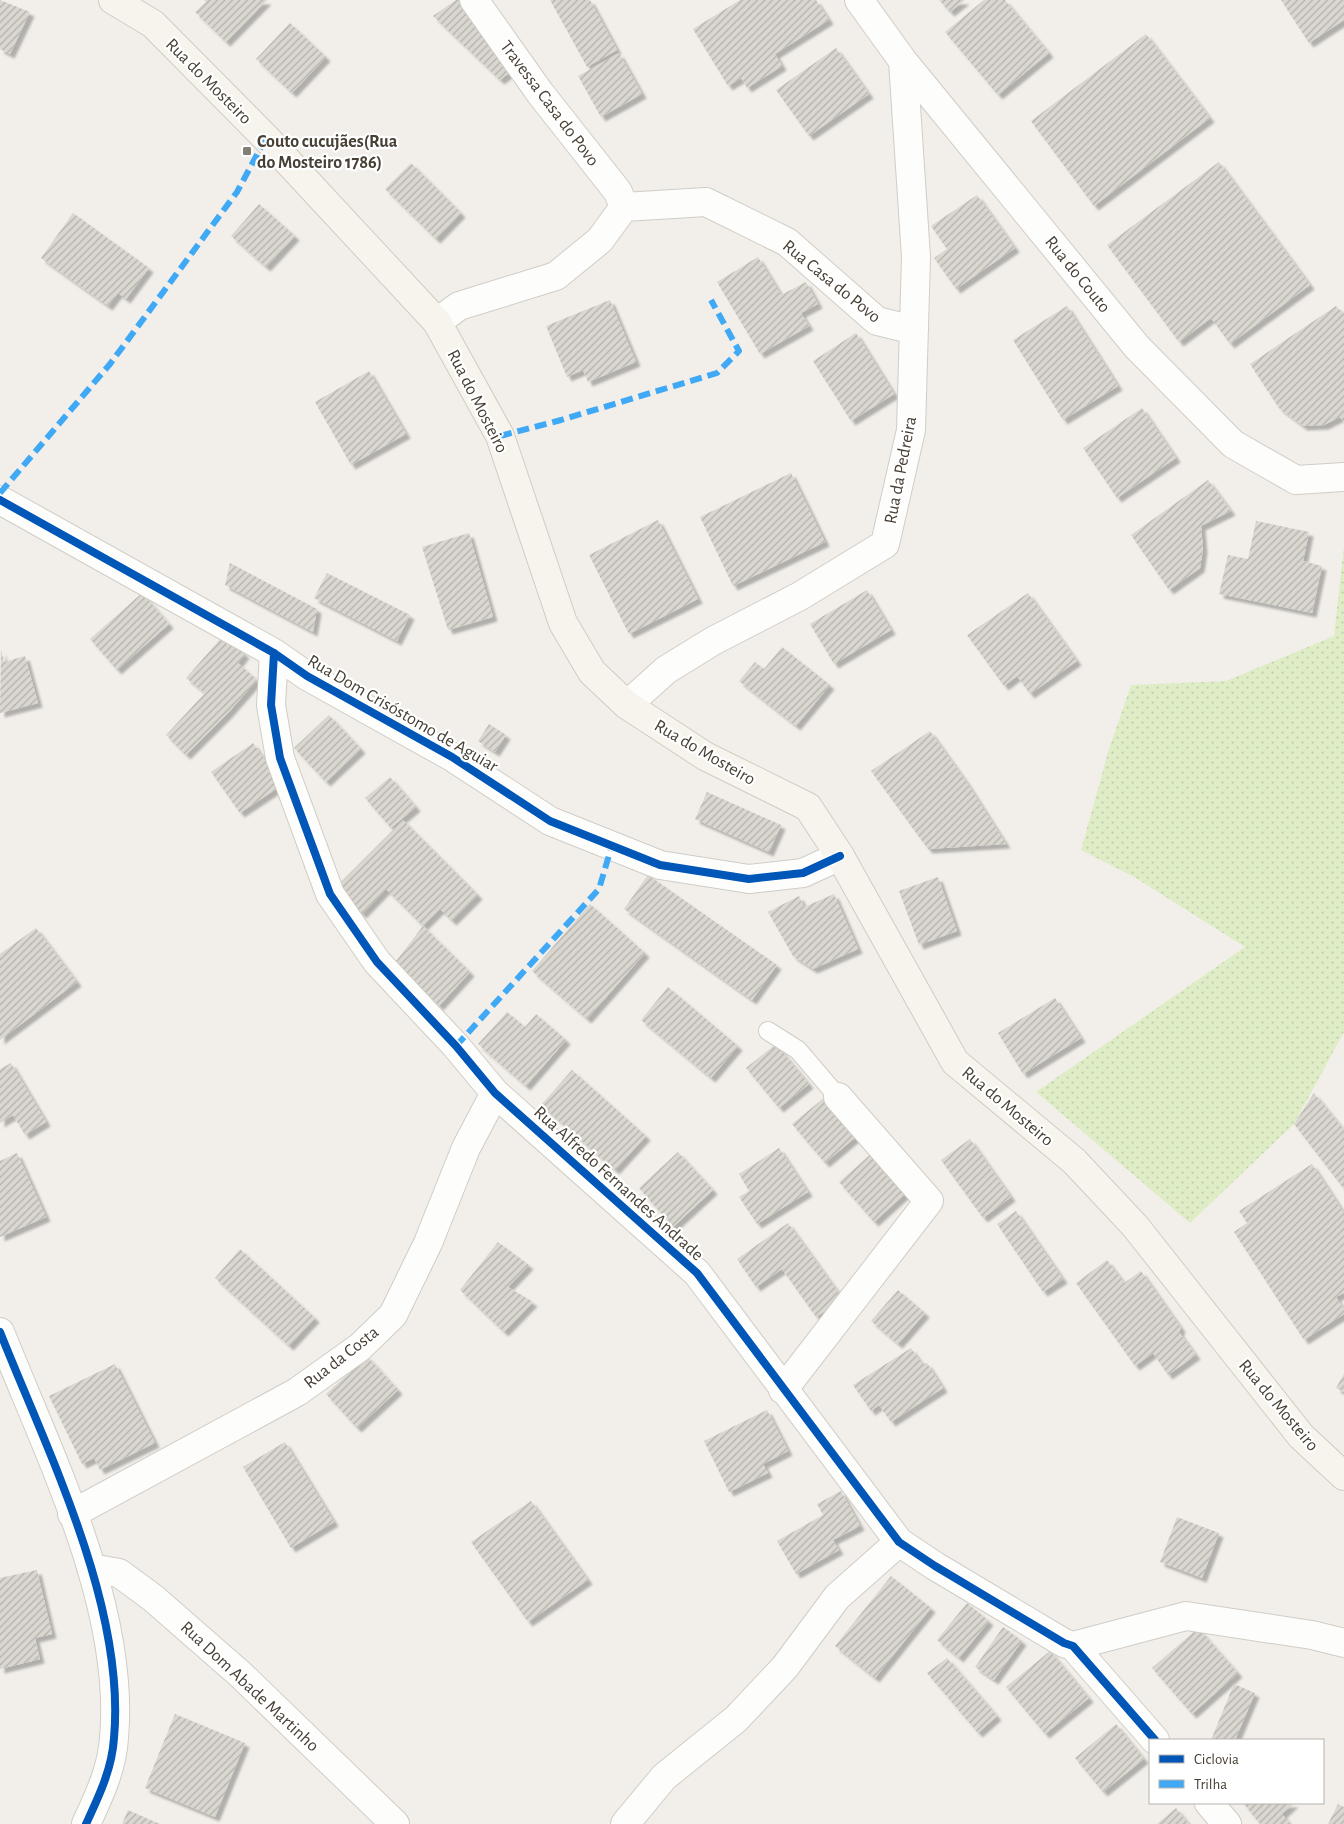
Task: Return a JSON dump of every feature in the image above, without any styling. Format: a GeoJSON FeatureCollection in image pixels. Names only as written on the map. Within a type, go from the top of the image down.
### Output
{"type":"FeatureCollection","features":[{"type":"Feature","properties":{"kind":"main road","name":"Rua do Mosteiro"},"geometry":{"type":"LineString","coordinates":[[113,0],[153,24],[266,138],[437,322],[500,436],[563,623],[592,672],[626,705],[705,756],[808,807],[840,856],[955,1062],[1074,1161],[1135,1226],[1301,1436],[1344,1476]]}},
{"type":"Feature","properties":{"kind":"street","name":"Travessa Casa do Povo"},"geometry":{"type":"LineString","coordinates":[[474,0],[540,93],[618,192],[624,207]]}},
{"type":"Feature","properties":{"kind":"street","name":"Rua do Couto"},"geometry":{"type":"LineString","coordinates":[[859,0],[903,61],[1137,347],[1233,444],[1296,480],[1344,478]]}},
{"type":"Feature","properties":{"kind":"street","name":"Rua da Pedreira"},"geometry":{"type":"LineString","coordinates":[[626,705],[674,665],[713,641],[800,596],[886,544],[911,430],[916,257],[903,61]]}},
{"type":"Feature","properties":{"kind":"street","name":"Rua Casa do Povo"},"geometry":{"type":"LineString","coordinates":[[624,207],[706,202],[787,242],[877,321],[914,330]]}},
{"type":"Feature","properties":{"kind":"street"},"geometry":{"type":"LineString","coordinates":[[437,322],[460,306],[556,276],[600,240],[624,207]]}},
{"type":"Feature","properties":{"kind":"street","name":"Rua Dom Crisóstomo de Aguiar"},"geometry":{"type":"LineString","coordinates":[[0,500],[274,652],[307,676],[452,757],[550,821],[660,865],[749,879],[803,873],[840,856]]}},
{"type":"Feature","properties":{"kind":"street","name":"Rua Alfredo Fernandes Andrade"},"geometry":{"type":"LineString","coordinates":[[274,652],[271,705],[280,758],[330,894],[377,962],[456,1046],[496,1092],[697,1273],[899,1542],[935,1566],[1064,1643],[1073,1646],[1154,1739]]}},
{"type":"Feature","properties":{"kind":"street","name":"Rua da Costa"},"geometry":{"type":"LineString","coordinates":[[72,1514],[297,1392],[360,1348],[393,1315],[428,1243],[466,1148],[496,1092]]}},
{"type":"Feature","properties":{"kind":"street"},"geometry":{"type":"LineString","coordinates":[[783,1390],[929,1201],[838,1097]]}},
{"type":"Feature","properties":{"kind":"street"},"geometry":{"type":"LineString","coordinates":[[0,1332],[72,1514],[91,1568],[113,1660],[114,1738],[105,1784],[86,1824]]}},
{"type":"Feature","properties":{"kind":"street"},"geometry":{"type":"LineString","coordinates":[[625,1824],[664,1777],[736,1719],[785,1667],[837,1597],[899,1542]]}},
{"type":"Feature","properties":{"kind":"street","name":"Rua Dom Abade Martinho"},"geometry":{"type":"LineString","coordinates":[[91,1568],[119,1573],[153,1598],[240,1674],[395,1824]]}},
{"type":"Feature","properties":{"kind":"street"},"geometry":{"type":"LineString","coordinates":[[1073,1646],[1186,1616],[1312,1635],[1344,1644]]}},
{"type":"Feature","properties":{"kind":"street"},"geometry":{"type":"LineString","coordinates":[[1210,1804],[1227,1824]]}},
{"type":"Feature","properties":{"kind":"lane"},"geometry":{"type":"LineString","coordinates":[[768,1031],[798,1050],[838,1097]]}},
{"type":"Feature","properties":{"kind":"green space"},"geometry":{"type":"Polygon","coordinates":[[[1344,546],[1344,1032],[1294,1124],[1190,1223],[1036,1092],[1245,947],[1134,877],[1081,850],[1109,749],[1131,685],[1226,681],[1334,636],[1344,546]]]}},
{"type":"Feature","properties":{"kind":"building"},"geometry":{"type":"Polygon","coordinates":[[[0,0],[30,12],[10,54],[0,49],[0,0]]]}},
{"type":"Feature","properties":{"kind":"building"},"geometry":{"type":"Polygon","coordinates":[[[204,0],[267,0],[226,42],[195,12],[206,2],[204,0]]]}},
{"type":"Feature","properties":{"kind":"building"},"geometry":{"type":"Polygon","coordinates":[[[456,0],[461,0],[509,73],[500,80],[433,16],[456,0]]]}},
{"type":"Feature","properties":{"kind":"building"},"geometry":{"type":"Polygon","coordinates":[[[550,0],[590,0],[617,50],[587,67],[550,0]]]}},
{"type":"Feature","properties":{"kind":"building"},"geometry":{"type":"Polygon","coordinates":[[[740,0],[816,0],[829,20],[775,54],[782,66],[747,88],[741,78],[728,86],[693,29],[740,0]]]}},
{"type":"Feature","properties":{"kind":"building"},"geometry":{"type":"Polygon","coordinates":[[[939,0],[965,0],[950,12],[939,0]]]}},
{"type":"Feature","properties":{"kind":"building"},"geometry":{"type":"Polygon","coordinates":[[[984,0],[1005,0],[1049,53],[998,95],[945,32],[984,0]]]}},
{"type":"Feature","properties":{"kind":"building"},"geometry":{"type":"Polygon","coordinates":[[[1281,0],[1344,0],[1344,20],[1309,43],[1281,0]]]}},
{"type":"Feature","properties":{"kind":"building"},"geometry":{"type":"Polygon","coordinates":[[[290,23],[326,57],[292,93],[256,59],[290,23]]]}},
{"type":"Feature","properties":{"kind":"building"},"geometry":{"type":"Polygon","coordinates":[[[1146,34],[1210,118],[1094,206],[1031,121],[1146,34]]]}},
{"type":"Feature","properties":{"kind":"building"},"geometry":{"type":"Polygon","coordinates":[[[836,48],[869,94],[809,136],[776,90],[836,48]]]}},
{"type":"Feature","properties":{"kind":"building"},"geometry":{"type":"Polygon","coordinates":[[[619,53],[642,94],[601,117],[578,76],[619,53]]]}},
{"type":"Feature","properties":{"kind":"building"},"geometry":{"type":"Polygon","coordinates":[[[1219,162],[1310,285],[1230,344],[1211,318],[1179,342],[1107,245],[1219,162]]]}},
{"type":"Feature","properties":{"kind":"building"},"geometry":{"type":"Polygon","coordinates":[[[411,163],[461,213],[436,239],[385,189],[411,163]]]}},
{"type":"Feature","properties":{"kind":"building"},"geometry":{"type":"Polygon","coordinates":[[[977,195],[1015,248],[956,289],[934,258],[947,249],[931,226],[977,195]]]}},
{"type":"Feature","properties":{"kind":"building"},"geometry":{"type":"Polygon","coordinates":[[[259,204],[295,236],[266,267],[231,236],[259,204]]]}},
{"type":"Feature","properties":{"kind":"building"},"geometry":{"type":"Polygon","coordinates":[[[73,213],[149,268],[126,299],[118,293],[108,306],[41,258],[73,213]]]}},
{"type":"Feature","properties":{"kind":"building"},"geometry":{"type":"Polygon","coordinates":[[[758,257],[781,295],[806,282],[818,304],[801,313],[809,326],[760,354],[717,282],[758,257]]]}},
{"type":"Feature","properties":{"kind":"building"},"geometry":{"type":"Polygon","coordinates":[[[610,300],[636,362],[588,382],[583,370],[567,377],[546,326],[610,300]]]}},
{"type":"Feature","properties":{"kind":"building"},"geometry":{"type":"Polygon","coordinates":[[[1067,306],[1118,386],[1063,420],[1013,340],[1067,306]]]}},
{"type":"Feature","properties":{"kind":"building"},"geometry":{"type":"Polygon","coordinates":[[[1336,306],[1344,314],[1344,423],[1340,417],[1324,425],[1303,426],[1279,408],[1250,364],[1336,306]]]}},
{"type":"Feature","properties":{"kind":"building"},"geometry":{"type":"Polygon","coordinates":[[[856,333],[894,394],[851,421],[813,361],[856,333]]]}},
{"type":"Feature","properties":{"kind":"building"},"geometry":{"type":"Polygon","coordinates":[[[369,371],[406,434],[351,465],[315,402],[369,371]]]}},
{"type":"Feature","properties":{"kind":"building"},"geometry":{"type":"Polygon","coordinates":[[[1142,408],[1176,458],[1117,498],[1083,448],[1142,408]]]}},
{"type":"Feature","properties":{"kind":"building"},"geometry":{"type":"Polygon","coordinates":[[[791,473],[825,542],[733,586],[700,517],[791,473]]]}},
{"type":"Feature","properties":{"kind":"building"},"geometry":{"type":"Polygon","coordinates":[[[1208,480],[1231,511],[1201,526],[1203,549],[1200,568],[1169,590],[1131,535],[1208,480]]]}},
{"type":"Feature","properties":{"kind":"building"},"geometry":{"type":"Polygon","coordinates":[[[658,520],[698,599],[629,634],[589,555],[658,520]]]}},
{"type":"Feature","properties":{"kind":"building"},"geometry":{"type":"Polygon","coordinates":[[[1256,521],[1309,532],[1303,561],[1322,566],[1312,613],[1219,594],[1228,555],[1248,559],[1256,521]]]}},
{"type":"Feature","properties":{"kind":"building"},"geometry":{"type":"Polygon","coordinates":[[[469,533],[493,617],[448,630],[422,547],[469,533]]]}},
{"type":"Feature","properties":{"kind":"building"},"geometry":{"type":"Polygon","coordinates":[[[230,563],[317,609],[313,632],[225,585],[230,563]]]}},
{"type":"Feature","properties":{"kind":"building"},"geometry":{"type":"Polygon","coordinates":[[[327,573],[410,615],[397,641],[314,598],[327,573]]]}},
{"type":"Feature","properties":{"kind":"building"},"geometry":{"type":"Polygon","coordinates":[[[867,590],[891,630],[834,664],[810,624],[867,590]]]}},
{"type":"Feature","properties":{"kind":"building"},"geometry":{"type":"Polygon","coordinates":[[[142,593],[169,624],[117,670],[90,639],[142,593]]]}},
{"type":"Feature","properties":{"kind":"building"},"geometry":{"type":"Polygon","coordinates":[[[1028,593],[1077,661],[1030,694],[1017,676],[1004,686],[967,635],[1028,593]]]}},
{"type":"Feature","properties":{"kind":"building"},"geometry":{"type":"Polygon","coordinates":[[[223,636],[245,654],[238,663],[257,680],[227,714],[186,755],[166,735],[205,693],[186,678],[223,636]]]}},
{"type":"Feature","properties":{"kind":"building"},"geometry":{"type":"Polygon","coordinates":[[[782,647],[830,685],[796,726],[739,681],[755,662],[764,669],[782,647]]]}},
{"type":"Feature","properties":{"kind":"building"},"geometry":{"type":"Polygon","coordinates":[[[1,650],[4,662],[25,656],[38,703],[0,713],[1,650]]]}},
{"type":"Feature","properties":{"kind":"building"},"geometry":{"type":"Polygon","coordinates":[[[329,715],[361,749],[326,782],[294,748],[329,715]]]}},
{"type":"Feature","properties":{"kind":"building"},"geometry":{"type":"Polygon","coordinates":[[[489,724],[506,735],[495,752],[478,741],[489,724]]]}},
{"type":"Feature","properties":{"kind":"building"},"geometry":{"type":"Polygon","coordinates":[[[930,731],[965,780],[1006,844],[928,849],[871,771],[930,731]]]}},
{"type":"Feature","properties":{"kind":"building"},"geometry":{"type":"Polygon","coordinates":[[[253,743],[282,785],[240,813],[211,772],[253,743]]]}},
{"type":"Feature","properties":{"kind":"building"},"geometry":{"type":"Polygon","coordinates":[[[390,777],[416,807],[391,828],[365,798],[390,777]]]}},
{"type":"Feature","properties":{"kind":"building"},"geometry":{"type":"Polygon","coordinates":[[[707,792],[781,825],[769,852],[695,819],[707,792]]]}},
{"type":"Feature","properties":{"kind":"building"},"geometry":{"type":"Polygon","coordinates":[[[403,820],[478,895],[452,921],[440,909],[423,926],[386,889],[362,914],[335,888],[403,820]]]}},
{"type":"Feature","properties":{"kind":"building"},"geometry":{"type":"Polygon","coordinates":[[[648,875],[777,965],[752,1000],[624,909],[648,875]]]}},
{"type":"Feature","properties":{"kind":"building"},"geometry":{"type":"Polygon","coordinates":[[[938,877],[957,931],[919,945],[899,891],[938,877]]]}},
{"type":"Feature","properties":{"kind":"building"},"geometry":{"type":"Polygon","coordinates":[[[834,894],[858,949],[813,969],[793,956],[768,912],[799,896],[804,907],[834,894]]]}},
{"type":"Feature","properties":{"kind":"building"},"geometry":{"type":"Polygon","coordinates":[[[590,904],[645,953],[587,1019],[532,971],[590,904]]]}},
{"type":"Feature","properties":{"kind":"building"},"geometry":{"type":"Polygon","coordinates":[[[423,926],[470,972],[439,1006],[393,965],[423,926]]]}},
{"type":"Feature","properties":{"kind":"building"},"geometry":{"type":"Polygon","coordinates":[[[36,928],[77,982],[0,1040],[0,954],[36,928]]]}},
{"type":"Feature","properties":{"kind":"building"},"geometry":{"type":"Polygon","coordinates":[[[668,987],[738,1046],[711,1078],[641,1020],[668,987]]]}},
{"type":"Feature","properties":{"kind":"building"},"geometry":{"type":"Polygon","coordinates":[[[1055,998],[1081,1038],[1023,1074],[998,1033],[1055,998]]]}},
{"type":"Feature","properties":{"kind":"building"},"geometry":{"type":"Polygon","coordinates":[[[507,1012],[525,1027],[536,1014],[566,1040],[526,1086],[478,1044],[507,1012]]]}},
{"type":"Feature","properties":{"kind":"building"},"geometry":{"type":"Polygon","coordinates":[[[776,1044],[809,1084],[779,1108],[746,1068],[776,1044]]]}},
{"type":"Feature","properties":{"kind":"building"},"geometry":{"type":"Polygon","coordinates":[[[11,1063],[46,1122],[25,1135],[13,1115],[0,1123],[0,1069],[11,1063]]]}},
{"type":"Feature","properties":{"kind":"building"},"geometry":{"type":"Polygon","coordinates":[[[572,1070],[646,1136],[615,1170],[541,1105],[572,1070]]]}},
{"type":"Feature","properties":{"kind":"building"},"geometry":{"type":"Polygon","coordinates":[[[1314,1093],[1344,1130],[1344,1189],[1294,1124],[1314,1093]]]}},
{"type":"Feature","properties":{"kind":"building"},"geometry":{"type":"Polygon","coordinates":[[[825,1097],[858,1135],[825,1163],[792,1124],[825,1097]]]}},
{"type":"Feature","properties":{"kind":"building"},"geometry":{"type":"Polygon","coordinates":[[[970,1139],[1011,1197],[983,1218],[941,1160],[970,1139]]]}},
{"type":"Feature","properties":{"kind":"building"},"geometry":{"type":"Polygon","coordinates":[[[779,1148],[808,1192],[757,1224],[739,1197],[749,1191],[739,1174],[779,1148]]]}},
{"type":"Feature","properties":{"kind":"building"},"geometry":{"type":"Polygon","coordinates":[[[678,1152],[713,1190],[673,1227],[639,1188],[678,1152]]]}},
{"type":"Feature","properties":{"kind":"building"},"geometry":{"type":"Polygon","coordinates":[[[17,1153],[46,1217],[0,1237],[0,1161],[17,1153]]]}},
{"type":"Feature","properties":{"kind":"building"},"geometry":{"type":"Polygon","coordinates":[[[872,1153],[907,1192],[874,1222],[839,1182],[872,1153]]]}},
{"type":"Feature","properties":{"kind":"building"},"geometry":{"type":"Polygon","coordinates":[[[1312,1164],[1344,1213],[1344,1293],[1336,1297],[1344,1309],[1344,1314],[1304,1340],[1234,1232],[1247,1223],[1239,1211],[1312,1164]]]}},
{"type":"Feature","properties":{"kind":"building"},"geometry":{"type":"Polygon","coordinates":[[[1016,1211],[1063,1279],[1043,1292],[997,1224],[1016,1211]]]}},
{"type":"Feature","properties":{"kind":"building"},"geometry":{"type":"Polygon","coordinates":[[[788,1223],[843,1299],[816,1317],[782,1269],[756,1287],[737,1259],[788,1223]]]}},
{"type":"Feature","properties":{"kind":"building"},"geometry":{"type":"Polygon","coordinates":[[[498,1242],[529,1265],[508,1287],[533,1302],[504,1332],[460,1290],[498,1242]]]}},
{"type":"Feature","properties":{"kind":"building"},"geometry":{"type":"Polygon","coordinates":[[[240,1249],[315,1318],[289,1346],[215,1278],[240,1249]]]}},
{"type":"Feature","properties":{"kind":"building"},"geometry":{"type":"Polygon","coordinates":[[[1107,1260],[1124,1283],[1141,1271],[1181,1328],[1179,1332],[1196,1355],[1168,1375],[1153,1353],[1135,1366],[1076,1283],[1107,1260]]]}},
{"type":"Feature","properties":{"kind":"building"},"geometry":{"type":"Polygon","coordinates":[[[898,1290],[925,1313],[898,1344],[871,1321],[898,1290]]]}},
{"type":"Feature","properties":{"kind":"building"},"geometry":{"type":"Polygon","coordinates":[[[911,1348],[922,1364],[927,1363],[943,1388],[891,1422],[879,1405],[871,1411],[853,1385],[911,1348]]]}},
{"type":"Feature","properties":{"kind":"building"},"geometry":{"type":"Polygon","coordinates":[[[367,1356],[398,1390],[357,1428],[326,1394],[367,1356]]]}},
{"type":"Feature","properties":{"kind":"building"},"geometry":{"type":"Polygon","coordinates":[[[115,1364],[155,1443],[100,1470],[94,1458],[82,1464],[49,1396],[115,1364]]]}},
{"type":"Feature","properties":{"kind":"building"},"geometry":{"type":"Polygon","coordinates":[[[1344,1374],[1344,1392],[1336,1388],[1344,1374]]]}},
{"type":"Feature","properties":{"kind":"building"},"geometry":{"type":"Polygon","coordinates":[[[767,1410],[788,1451],[763,1464],[768,1473],[729,1492],[704,1441],[767,1410]]]}},
{"type":"Feature","properties":{"kind":"building"},"geometry":{"type":"Polygon","coordinates":[[[285,1442],[334,1522],[291,1548],[243,1467],[285,1442]]]}},
{"type":"Feature","properties":{"kind":"building"},"geometry":{"type":"Polygon","coordinates":[[[841,1491],[860,1526],[833,1540],[839,1550],[796,1574],[777,1541],[823,1515],[817,1504],[841,1491]]]}},
{"type":"Feature","properties":{"kind":"building"},"geometry":{"type":"Polygon","coordinates":[[[531,1501],[588,1580],[528,1622],[471,1542],[531,1501]]]}},
{"type":"Feature","properties":{"kind":"building"},"geometry":{"type":"Polygon","coordinates":[[[1177,1517],[1219,1533],[1202,1578],[1160,1562],[1177,1517]]]}},
{"type":"Feature","properties":{"kind":"building"},"geometry":{"type":"Polygon","coordinates":[[[37,1570],[52,1634],[35,1638],[40,1659],[0,1669],[0,1578],[37,1570]]]}},
{"type":"Feature","properties":{"kind":"building"},"geometry":{"type":"Polygon","coordinates":[[[891,1576],[931,1608],[875,1678],[835,1646],[891,1576]]]}},
{"type":"Feature","properties":{"kind":"building"},"geometry":{"type":"Polygon","coordinates":[[[967,1603],[989,1621],[959,1658],[937,1640],[967,1603]]]}},
{"type":"Feature","properties":{"kind":"building"},"geometry":{"type":"Polygon","coordinates":[[[1003,1627],[1022,1641],[994,1680],[975,1667],[1003,1627]]]}},
{"type":"Feature","properties":{"kind":"building"},"geometry":{"type":"Polygon","coordinates":[[[1198,1628],[1238,1673],[1192,1714],[1152,1668],[1198,1628]]]}},
{"type":"Feature","properties":{"kind":"building"},"geometry":{"type":"Polygon","coordinates":[[[1050,1651],[1089,1698],[1045,1734],[1006,1687],[1050,1651]]]}},
{"type":"Feature","properties":{"kind":"building"},"geometry":{"type":"Polygon","coordinates":[[[947,1658],[997,1716],[978,1733],[927,1673],[947,1658]]]}},
{"type":"Feature","properties":{"kind":"building"},"geometry":{"type":"Polygon","coordinates":[[[1234,1684],[1255,1693],[1235,1739],[1211,1739],[1234,1684]]]}},
{"type":"Feature","properties":{"kind":"building"},"geometry":{"type":"Polygon","coordinates":[[[175,1714],[245,1743],[215,1817],[145,1788],[175,1714]]]}},
{"type":"Feature","properties":{"kind":"building"},"geometry":{"type":"Polygon","coordinates":[[[1116,1724],[1144,1759],[1103,1792],[1075,1758],[1116,1724]]]}},
{"type":"Feature","properties":{"kind":"building"},"geometry":{"type":"Polygon","coordinates":[[[1244,1804],[1293,1804],[1282,1814],[1290,1824],[1260,1824],[1244,1804]]]}},
{"type":"Feature","properties":{"kind":"building"},"geometry":{"type":"Polygon","coordinates":[[[1338,1804],[1344,1807],[1344,1824],[1328,1824],[1338,1804]]]}},
{"type":"Feature","properties":{"kind":"building"},"geometry":{"type":"Polygon","coordinates":[[[1176,1808],[1189,1824],[1157,1824],[1176,1808]]]}},
{"type":"Feature","properties":{"kind":"building"},"geometry":{"type":"Polygon","coordinates":[[[128,1810],[160,1824],[122,1824],[128,1810]]]}},
{"type":"Feature","properties":{"kind":"marked path"},"geometry":{"type":"LineString","coordinates":[[0,493],[110,364],[237,192],[266,138]]}},
{"type":"Feature","properties":{"kind":"marked path"},"geometry":{"type":"LineString","coordinates":[[500,436],[561,420],[717,373],[739,351],[711,300]]}},
{"type":"Feature","properties":{"kind":"marked path"},"geometry":{"type":"LineString","coordinates":[[456,1046],[599,889],[612,845]]}},
{"type":"Feature","properties":{"kind":"cycle path"},"geometry":{"type":"LineString","coordinates":[[0,500],[274,653],[307,676],[452,757],[550,821],[660,865],[749,879],[803,873],[840,856]]}},
{"type":"Feature","properties":{"kind":"cycle path"},"geometry":{"type":"LineString","coordinates":[[274,653],[271,705],[280,758],[330,894],[377,962],[456,1046],[495,1093],[697,1273],[899,1542],[935,1566],[1064,1643],[1073,1646],[1154,1739]]}},
{"type":"Feature","properties":{"kind":"cycle path"},"geometry":{"type":"LineString","coordinates":[[0,1332],[80,1531],[96,1584],[108,1636],[115,1688],[113,1749],[104,1782],[86,1824]]}},
{"type":"Feature","properties":{"kind":"place","name":"Couto cucujães(Rua do Mosteiro 1786)"},"geometry":{"type":"Point","coordinates":[247,151]}}]}
